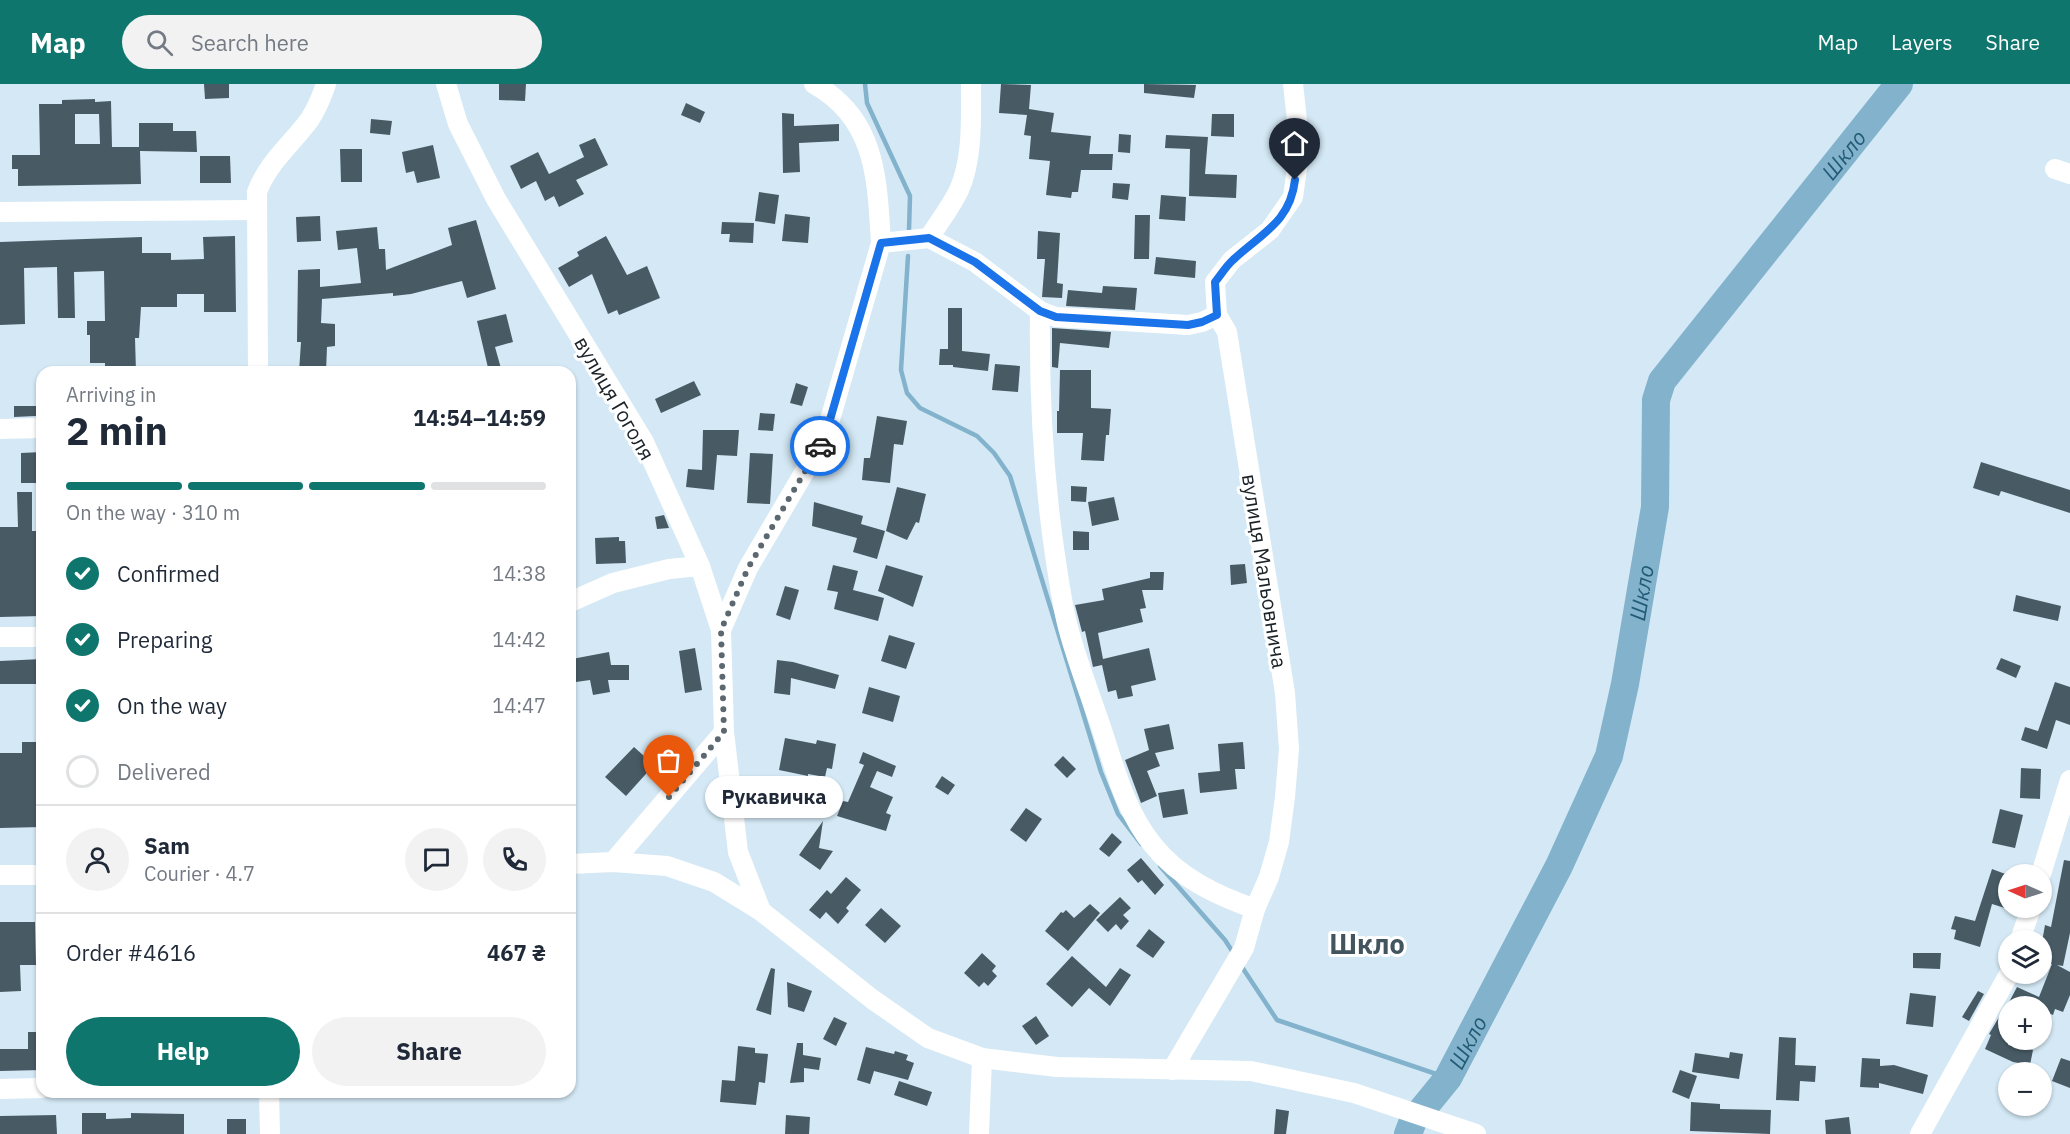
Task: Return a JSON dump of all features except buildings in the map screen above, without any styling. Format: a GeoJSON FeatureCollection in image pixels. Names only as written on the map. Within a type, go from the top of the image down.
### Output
{"type":"FeatureCollection","features":[{"type":"Feature","properties":{"kind":"street"},"geometry":{"type":"LineString","coordinates":[[258,366],[257,192],[263,175],[309,119],[320,101],[326,84]]}},
{"type":"Feature","properties":{"kind":"street","name":"вулиця Гоголя"},"geometry":{"type":"LineString","coordinates":[[446,84],[458,124],[496,199],[644,442],[700,566],[721,630],[724,732],[738,852],[761,911]]}},
{"type":"Feature","properties":{"kind":"street"},"geometry":{"type":"LineString","coordinates":[[721,630],[748,568],[825,437],[881,243],[877,184],[870,151],[851,115],[826,91],[814,84]]}},
{"type":"Feature","properties":{"kind":"street"},"geometry":{"type":"LineString","coordinates":[[929,238],[959,190],[967,162],[971,122],[971,84]]}},
{"type":"Feature","properties":{"kind":"street","name":"вулиця Мальовнича"},"geometry":{"type":"LineString","coordinates":[[1172,1070],[1244,948],[1279,842],[1286,797],[1288,748],[1285,693],[1227,332],[1217,315],[1215,282],[1232,260],[1270,230],[1293,197],[1300,147],[1293,84]]}},
{"type":"Feature","properties":{"kind":"street"},"geometry":{"type":"LineString","coordinates":[[0,212],[256,210]]}},
{"type":"Feature","properties":{"kind":"street"},"geometry":{"type":"LineString","coordinates":[[881,243],[929,238],[975,262],[1040,311],[1056,317],[1173,326],[1202,322],[1217,315]]}},
{"type":"Feature","properties":{"kind":"street"},"geometry":{"type":"LineString","coordinates":[[1040,311],[1039,364],[1045,471],[1059,577],[1068,630],[1117,776],[1131,813],[1153,846],[1174,867],[1215,894],[1255,909]]}},
{"type":"Feature","properties":{"kind":"street"},"geometry":{"type":"LineString","coordinates":[[0,429],[36,428]]}},
{"type":"Feature","properties":{"kind":"street"},"geometry":{"type":"LineString","coordinates":[[576,599],[613,583],[669,569],[700,566]]}},
{"type":"Feature","properties":{"kind":"street"},"geometry":{"type":"LineString","coordinates":[[0,637],[36,637]]}},
{"type":"Feature","properties":{"kind":"street"},"geometry":{"type":"LineString","coordinates":[[613,862],[724,732]]}},
{"type":"Feature","properties":{"kind":"street"},"geometry":{"type":"LineString","coordinates":[[2044,864],[2070,780]]}},
{"type":"Feature","properties":{"kind":"street"},"geometry":{"type":"LineString","coordinates":[[576,864],[613,862],[667,866],[714,882],[761,911],[872,999],[928,1038],[982,1058],[1057,1067],[1251,1071],[1354,1093],[1476,1134]]}},
{"type":"Feature","properties":{"kind":"street"},"geometry":{"type":"LineString","coordinates":[[0,875],[36,875]]}},
{"type":"Feature","properties":{"kind":"street"},"geometry":{"type":"LineString","coordinates":[[1920,1134],[2002,984]]}},
{"type":"Feature","properties":{"kind":"street"},"geometry":{"type":"LineString","coordinates":[[979,1134],[982,1058]]}},
{"type":"Feature","properties":{"kind":"street"},"geometry":{"type":"LineString","coordinates":[[0,1089],[36,1088]]}},
{"type":"Feature","properties":{"kind":"street"},"geometry":{"type":"LineString","coordinates":[[270,1098],[270,1134]]}},
{"type":"Feature","properties":{"kind":"waterway"},"geometry":{"type":"LineString","coordinates":[[865,84],[867,103],[910,196],[909,230]]}},
{"type":"Feature","properties":{"kind":"waterway","name":"Шкло"},"geometry":{"type":"LineString","coordinates":[[1408,1134],[1413,1121],[1448,1078],[1559,866],[1609,756],[1625,684],[1655,507],[1656,400],[1662,381],[1899,84]]}},
{"type":"Feature","properties":{"kind":"waterway"},"geometry":{"type":"LineString","coordinates":[[908,256],[901,370],[907,393],[920,408],[977,436],[994,453],[1010,476],[1101,772],[1118,814],[1141,844]]}},
{"type":"Feature","properties":{"kind":"waterway"},"geometry":{"type":"LineString","coordinates":[[1160,866],[1225,940],[1234,954]]}},
{"type":"Feature","properties":{"kind":"waterway"},"geometry":{"type":"LineString","coordinates":[[1240,964],[1277,1020],[1448,1078]]}},
{"type":"Feature","properties":{"kind":"way so far"},"geometry":{"type":"LineString","coordinates":[[669,797],[724,732],[721,630],[748,568],[820,446]]}},
{"type":"Feature","properties":{"kind":"place","name":"Рукавичка"},"geometry":{"type":"Point","coordinates":[669,797]}},
{"type":"Feature","properties":{"kind":"district","name":"Шкло"},"geometry":{"type":"Point","coordinates":[1367,943]}},
{"type":"Feature","properties":{"kind":"route"},"geometry":{"type":"LineString","coordinates":[[820,446],[825,437],[881,243],[929,238],[975,262],[1040,311],[1056,317],[1173,326],[1188,325],[1217,315],[1215,282],[1232,260],[1270,230],[1293,197],[1295,180]]}}]}
